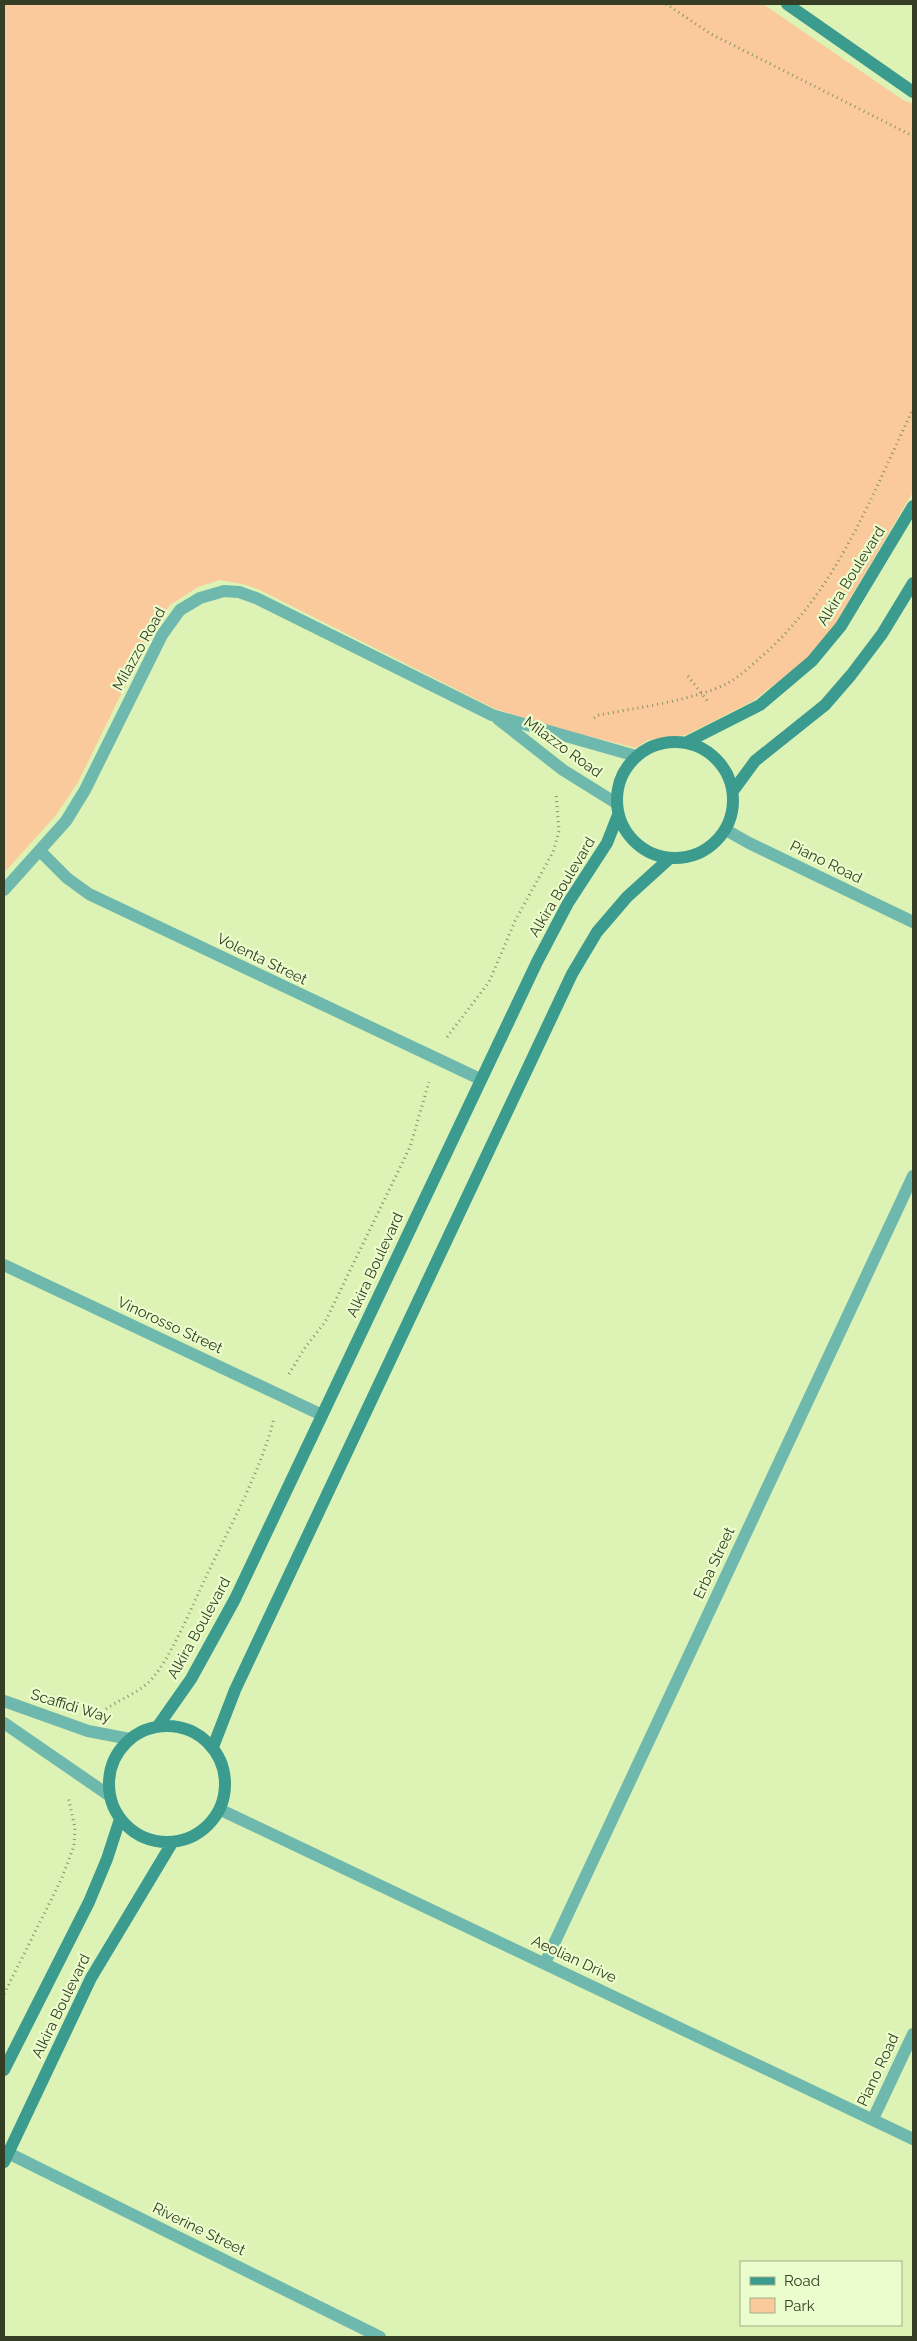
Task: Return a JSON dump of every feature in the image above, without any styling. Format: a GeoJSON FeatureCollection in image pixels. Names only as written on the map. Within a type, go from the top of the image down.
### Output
{"type":"FeatureCollection","features":[{"type":"Feature","properties":{"kind":"street"},"geometry":{"type":"LineString","coordinates":[[787,4],[913,92]]}},
{"type":"Feature","properties":{"kind":"street","name":"Alkira Boulevard"},"geometry":{"type":"LineString","coordinates":[[687,742],[760,705],[812,661],[841,626],[913,506]]}},
{"type":"Feature","properties":{"kind":"street"},"geometry":{"type":"LineString","coordinates":[[733,791],[756,761],[825,705],[851,675],[882,634],[913,583]]}},
{"type":"Feature","properties":{"kind":"street","name":"Milazzo Road"},"geometry":{"type":"LineString","coordinates":[[4,890],[66,821],[85,790],[166,629],[180,610],[200,598],[224,590],[239,592],[256,598],[492,715],[636,756]]}},
{"type":"Feature","properties":{"kind":"street","name":"Milazzo Road"},"geometry":{"type":"LineString","coordinates":[[492,715],[617,809]]}},
{"type":"Feature","properties":{"kind":"street"},"geometry":{"type":"LineString","coordinates":[[669,741],[687,742],[703,749],[717,760],[727,774],[733,791],[732,809],[726,830],[704,851],[687,857],[670,858],[652,854],[637,845],[625,832],[617,809],[618,785],[625,769],[636,756],[652,746],[669,741]]}},
{"type":"Feature","properties":{"kind":"street","name":"Alkira Boulevard"},"geometry":{"type":"LineString","coordinates":[[158,1726],[191,1679],[235,1599],[537,962],[568,903],[608,843],[617,809]]}},
{"type":"Feature","properties":{"kind":"street","name":"Piano Road"},"geometry":{"type":"LineString","coordinates":[[726,830],[749,843],[913,922]]}},
{"type":"Feature","properties":{"kind":"street","name":"Volenta Street"},"geometry":{"type":"LineString","coordinates":[[40,852],[67,878],[88,894],[480,1079]]}},
{"type":"Feature","properties":{"kind":"street"},"geometry":{"type":"LineString","coordinates":[[213,1746],[234,1690],[572,974],[596,932],[627,897],[670,858]]}},
{"type":"Feature","properties":{"kind":"street","name":"Erba Street"},"geometry":{"type":"LineString","coordinates":[[544,1964],[913,1176]]}},
{"type":"Feature","properties":{"kind":"street","name":"Vinorosso Street"},"geometry":{"type":"LineString","coordinates":[[4,1265],[322,1415]]}},
{"type":"Feature","properties":{"kind":"street","name":"Scaffidi Way"},"geometry":{"type":"LineString","coordinates":[[4,1701],[88,1731],[130,1739]]}},
{"type":"Feature","properties":{"kind":"street"},"geometry":{"type":"LineString","coordinates":[[4,1723],[110,1796]]}},
{"type":"Feature","properties":{"kind":"street"},"geometry":{"type":"LineString","coordinates":[[158,1726],[178,1726],[197,1733],[213,1746],[222,1762],[226,1780],[221,1810],[205,1830],[190,1839],[172,1843],[152,1842],[134,1833],[120,1819],[110,1796],[109,1780],[112,1765],[120,1751],[130,1739],[158,1726]]}},
{"type":"Feature","properties":{"kind":"street","name":"Aeolian Drive"},"geometry":{"type":"LineString","coordinates":[[221,1810],[913,2138]]}},
{"type":"Feature","properties":{"kind":"street","name":"Alkira Boulevard"},"geometry":{"type":"LineString","coordinates":[[4,2070],[89,1902],[107,1859],[120,1819]]}},
{"type":"Feature","properties":{"kind":"street","name":"Alkira Boulevard"},"geometry":{"type":"LineString","coordinates":[[5,2155],[91,1978],[172,1843]]}},
{"type":"Feature","properties":{"kind":"street","name":"Piano Road"},"geometry":{"type":"LineString","coordinates":[[873,2119],[913,2034]]}},
{"type":"Feature","properties":{"kind":"street","name":"Riverine Street"},"geometry":{"type":"LineString","coordinates":[[5,2155],[378,2337]]}},
{"type":"Feature","properties":{"kind":"path"},"geometry":{"type":"LineString","coordinates":[[666,4],[710,34],[913,136]]}},
{"type":"Feature","properties":{"kind":"path"},"geometry":{"type":"LineString","coordinates":[[688,676],[724,723]]}},
{"type":"Feature","properties":{"kind":"path"},"geometry":{"type":"LineString","coordinates":[[4,1994],[27,1947]]}},
{"type":"Feature","properties":{"kind":"green space"},"geometry":{"type":"Polygon","coordinates":[[[4,4],[763,4],[903,100],[913,104],[913,492],[835,624],[807,659],[753,701],[686,735],[648,740],[636,748],[560,729],[495,709],[260,590],[243,584],[220,580],[198,587],[170,605],[152,631],[78,782],[56,815],[4,873],[4,4]]]}}]}
